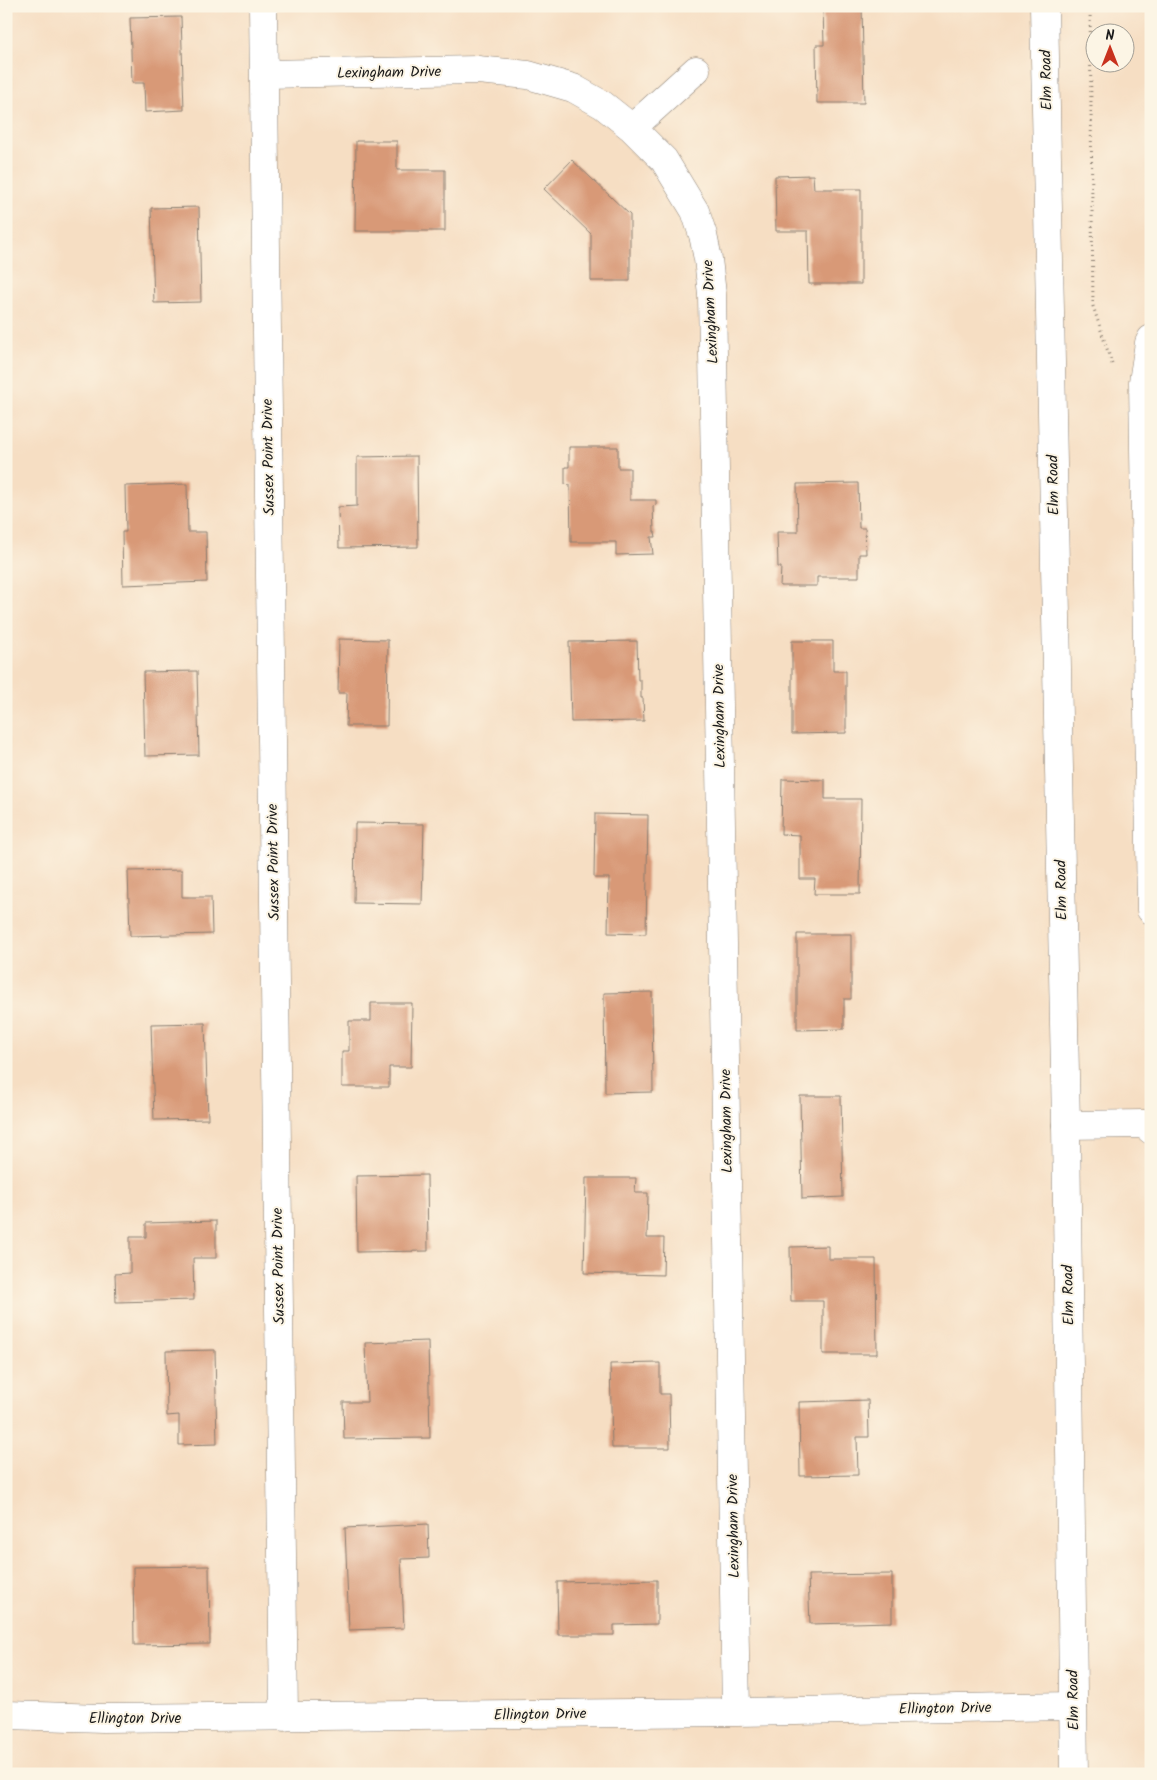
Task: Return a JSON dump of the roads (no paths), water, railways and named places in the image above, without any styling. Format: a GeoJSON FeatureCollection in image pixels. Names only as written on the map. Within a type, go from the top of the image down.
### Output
{"type":"FeatureCollection","features":[{"type":"Feature","properties":{"kind":"street","name":"Sussex Point Drive"},"geometry":{"type":"LineString","coordinates":[[263,6],[284,1717]]}},
{"type":"Feature","properties":{"kind":"street","name":"Elm Road"},"geometry":{"type":"LineString","coordinates":[[1044,6],[1066,1125],[1074,1774]]}},
{"type":"Feature","properties":{"kind":"street","name":"Lexingham Drive"},"geometry":{"type":"LineString","coordinates":[[264,74],[478,70],[528,75],[573,88],[603,105],[632,128],[664,160],[695,211],[703,235],[712,294],[736,1712]]}},
{"type":"Feature","properties":{"kind":"street"},"geometry":{"type":"LineString","coordinates":[[632,128],[696,70]]}},
{"type":"Feature","properties":{"kind":"street"},"geometry":{"type":"LineString","coordinates":[[1151,339],[1144,372],[1143,396],[1151,910]]}},
{"type":"Feature","properties":{"kind":"street"},"geometry":{"type":"LineString","coordinates":[[1066,1125],[1148,1123]]}},
{"type":"Feature","properties":{"kind":"street","name":"Ellington Drive"},"geometry":{"type":"LineString","coordinates":[[6,1715],[103,1718],[284,1717],[1073,1706]]}}]}
